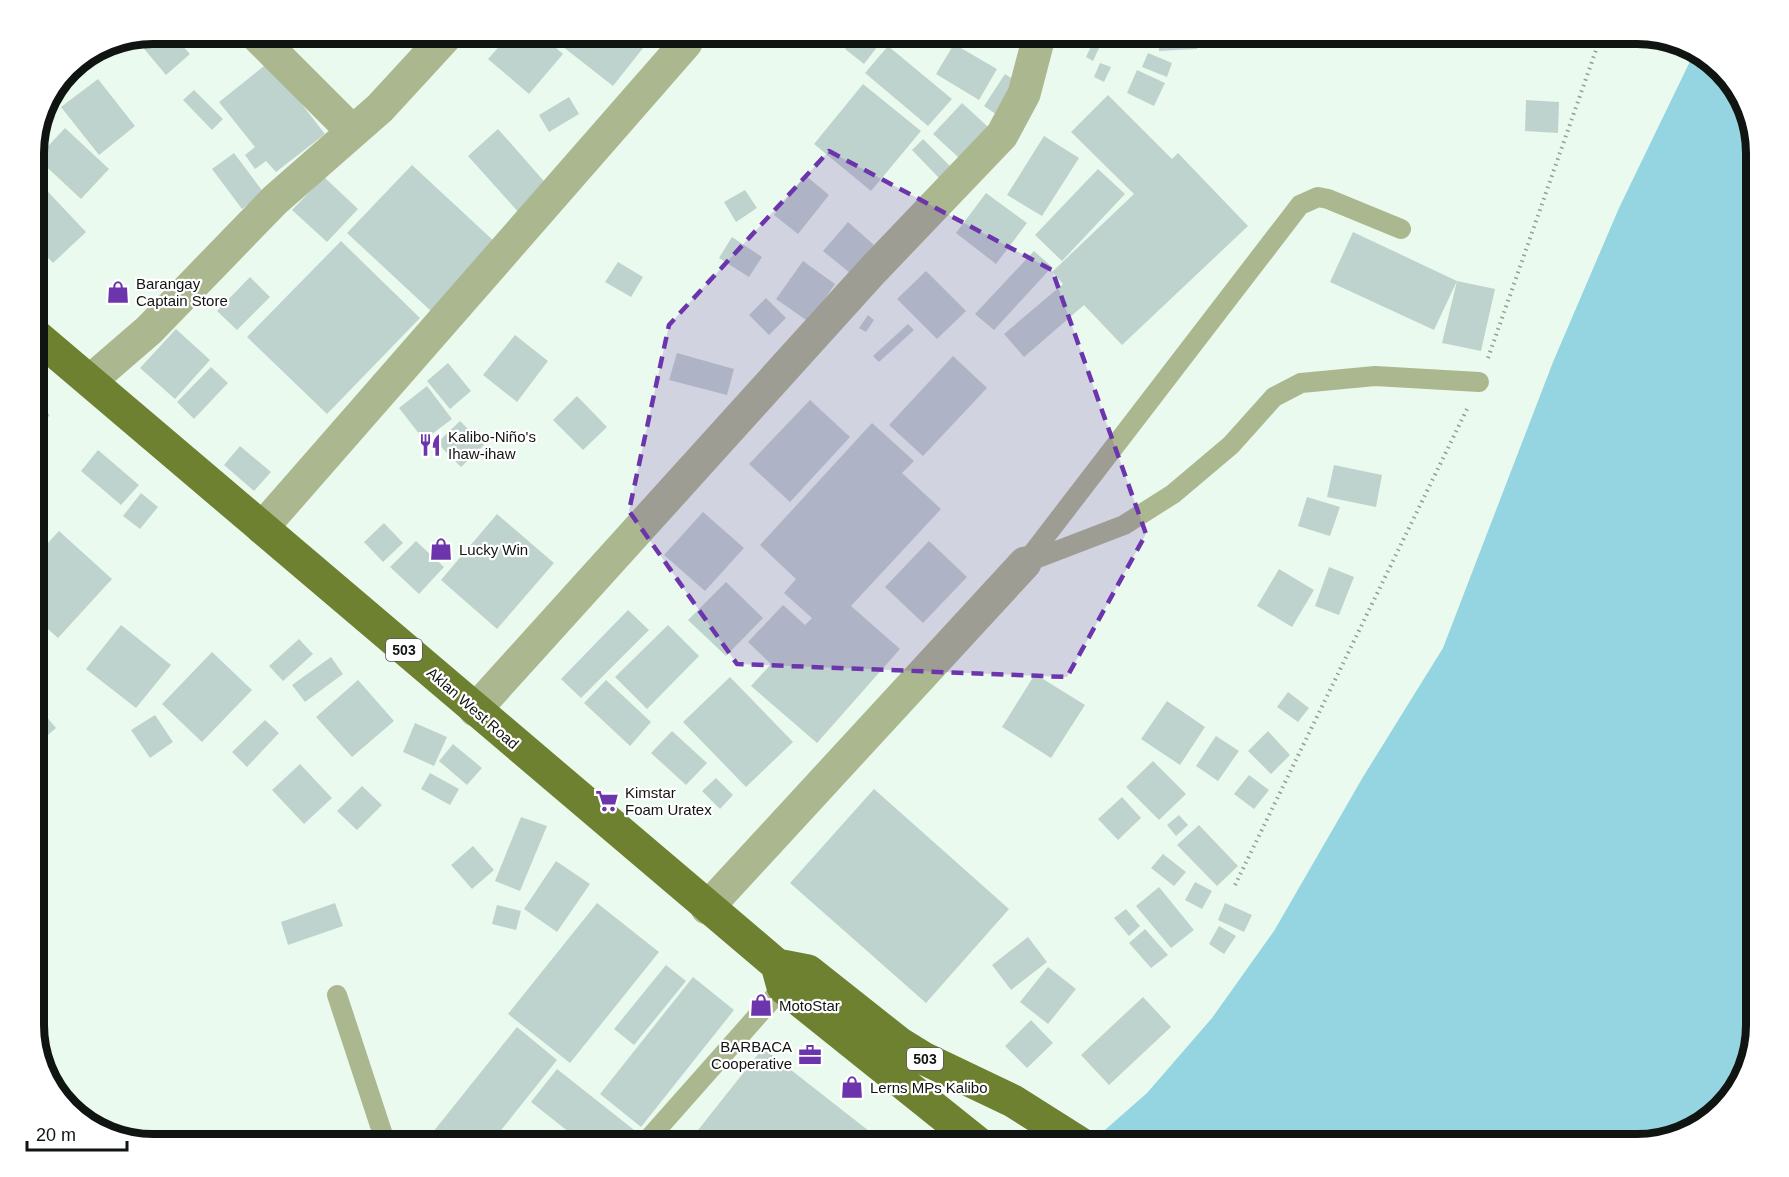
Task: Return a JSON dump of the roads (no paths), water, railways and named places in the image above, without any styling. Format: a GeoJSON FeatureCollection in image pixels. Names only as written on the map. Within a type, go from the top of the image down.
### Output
{"type":"FeatureCollection","features":[{"type":"Feature","properties":{"kind":"main road","name":"Aklan West Road"},"geometry":{"type":"LineString","coordinates":[[44,342],[707,908],[780,976],[968,1134]]}},
{"type":"Feature","properties":{"kind":"main road","name":"Aklan West Road"},"geometry":{"type":"LineString","coordinates":[[780,976],[808,971],[899,1043],[925,1059],[1013,1101],[1065,1134]]}},
{"type":"Feature","properties":{"kind":"street"},"geometry":{"type":"LineString","coordinates":[[265,44],[352,131]]}},
{"type":"Feature","properties":{"kind":"street"},"geometry":{"type":"LineString","coordinates":[[90,381],[149,330],[275,200],[380,108],[439,44]]}},
{"type":"Feature","properties":{"kind":"street"},"geometry":{"type":"LineString","coordinates":[[262,528],[685,44]]}},
{"type":"Feature","properties":{"kind":"street"},"geometry":{"type":"LineString","coordinates":[[475,710],[873,270],[1002,135],[1024,94],[1037,44]]}},
{"type":"Feature","properties":{"kind":"street"},"geometry":{"type":"LineString","coordinates":[[707,908],[1025,563]]}},
{"type":"Feature","properties":{"kind":"lane"},"geometry":{"type":"LineString","coordinates":[[1025,563],[1300,205],[1318,197],[1328,198],[1401,229]]}},
{"type":"Feature","properties":{"kind":"lane"},"geometry":{"type":"LineString","coordinates":[[1025,563],[1124,525],[1173,495],[1231,445],[1274,397],[1301,382],[1375,376],[1479,382]]}},
{"type":"Feature","properties":{"kind":"lane"},"geometry":{"type":"LineString","coordinates":[[652,1134],[780,976]]}},
{"type":"Feature","properties":{"kind":"lane"},"geometry":{"type":"LineString","coordinates":[[337,995],[383,1134]]}},
{"type":"Feature","properties":{"kind":"water"},"geometry":{"type":"Polygon","coordinates":[[[1691,59],[1708,71],[1727,92],[1740,117],[1746,152],[1746,1024],[1742,1053],[1734,1073],[1723,1091],[1703,1111],[1678,1125],[1651,1133],[1100,1134],[1147,1093],[1212,1018],[1274,931],[1363,777],[1443,648],[1553,362],[1619,208],[1691,59]]]}},
{"type":"Feature","properties":{"kind":"place","name":"Barangay Captain Store"},"geometry":{"type":"Point","coordinates":[118,292]}},
{"type":"Feature","properties":{"kind":"place","name":"Kalibo-Niño's Ihaw-ihaw"},"geometry":{"type":"Point","coordinates":[430,445]}},
{"type":"Feature","properties":{"kind":"place","name":"Lucky Win"},"geometry":{"type":"Point","coordinates":[441,549]}},
{"type":"Feature","properties":{"kind":"place","name":"Kimstar Foam Uratex"},"geometry":{"type":"Point","coordinates":[607,801]}},
{"type":"Feature","properties":{"kind":"place","name":"MotoStar"},"geometry":{"type":"Point","coordinates":[761,1005]}},
{"type":"Feature","properties":{"kind":"place","name":"BARBACA Cooperative"},"geometry":{"type":"Point","coordinates":[810,1055]}},
{"type":"Feature","properties":{"kind":"place","name":"Lerns MPs Kalibo"},"geometry":{"type":"Point","coordinates":[852,1087]}}]}
